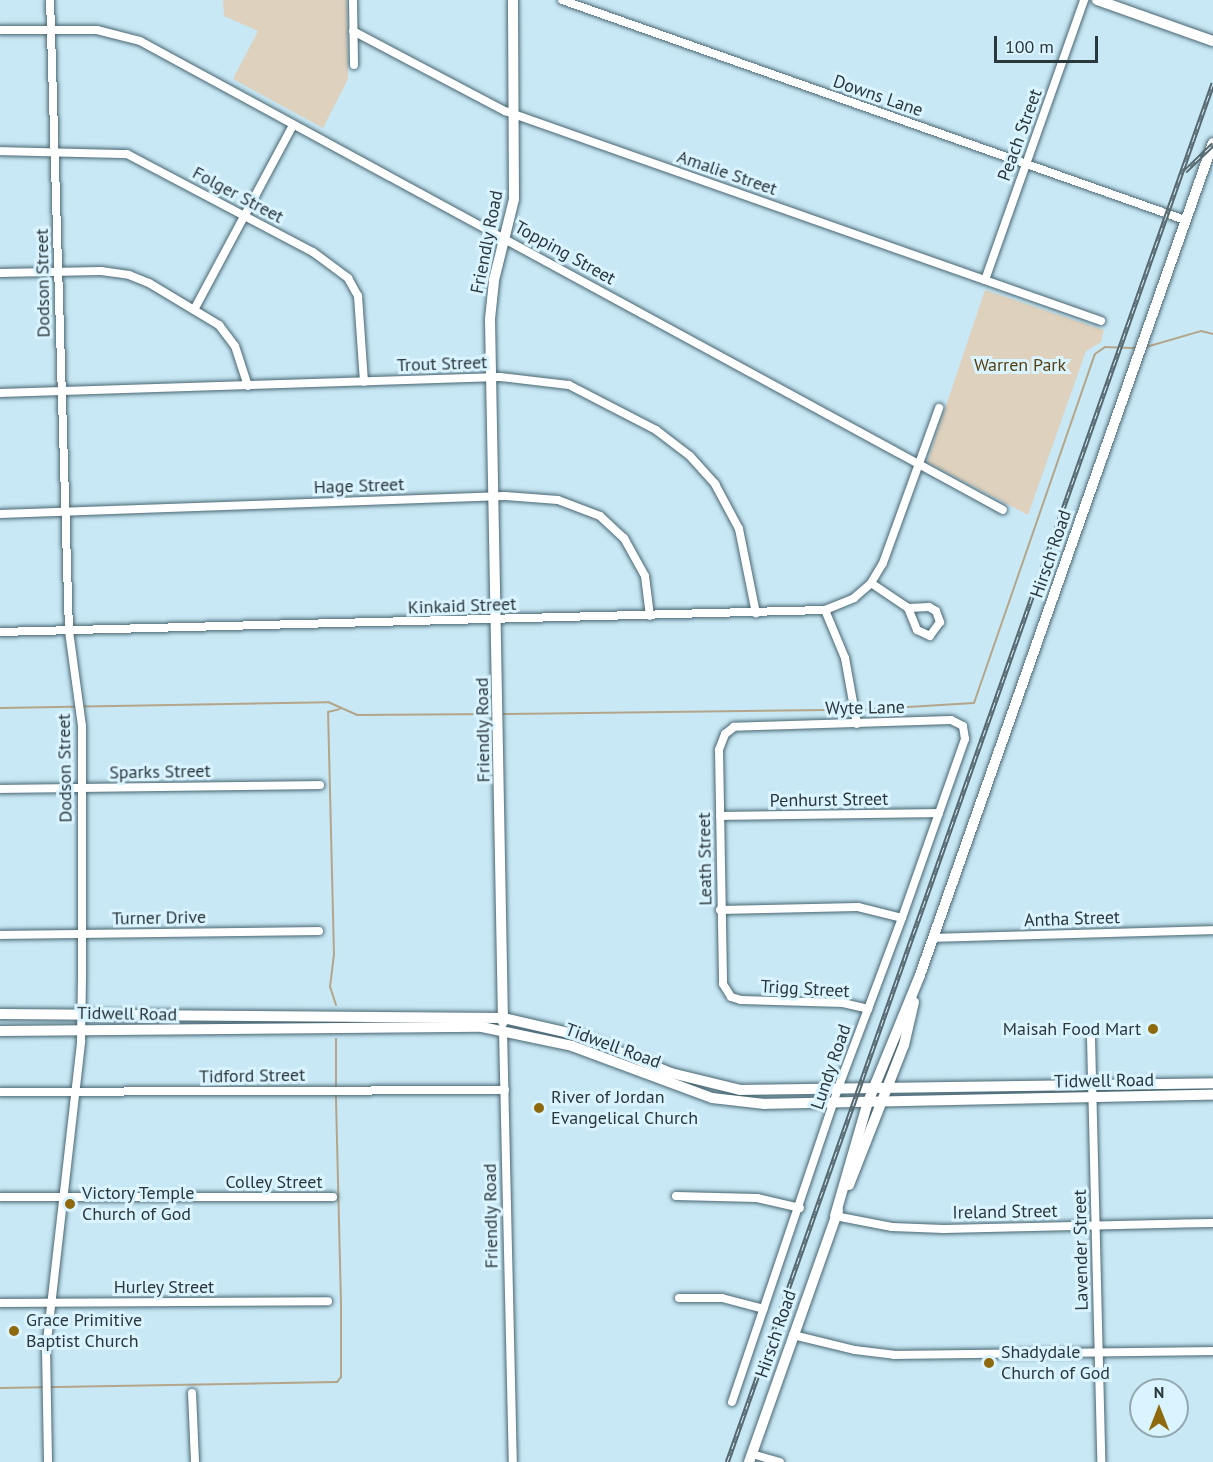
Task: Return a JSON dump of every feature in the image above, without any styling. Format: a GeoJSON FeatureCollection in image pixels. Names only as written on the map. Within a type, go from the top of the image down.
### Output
{"type":"FeatureCollection","features":[{"type":"Feature","properties":{"kind":"main road","name":"Friendly Road"},"geometry":{"type":"LineString","coordinates":[[503,1030],[498,620],[491,377],[492,295],[514,199],[516,115],[513,0]]}},
{"type":"Feature","properties":{"kind":"main road"},"geometry":{"type":"LineString","coordinates":[[1097,0],[1213,41]]}},
{"type":"Feature","properties":{"kind":"main road","name":"Hirsch Road"},"geometry":{"type":"LineString","coordinates":[[750,1458],[835,1216],[868,1102],[920,975],[1213,143]]}},
{"type":"Feature","properties":{"kind":"main road","name":"Hirsch Road"},"geometry":{"type":"LineString","coordinates":[[835,1216],[883,1102],[904,1045],[920,975]]}},
{"type":"Feature","properties":{"kind":"main road"},"geometry":{"type":"LineString","coordinates":[[188,1013],[189,1031]]}},
{"type":"Feature","properties":{"kind":"main road","name":"Tidwell Road"},"geometry":{"type":"LineString","coordinates":[[0,1014],[188,1013],[388,1021],[503,1030],[615,1056],[720,1087],[837,1092],[1213,1083]]}},
{"type":"Feature","properties":{"kind":"main road","name":"Tidwell Road"},"geometry":{"type":"LineString","coordinates":[[0,1031],[189,1031],[503,1018],[578,1035],[684,1090],[716,1099],[765,1104],[833,1104],[1213,1095]]}},
{"type":"Feature","properties":{"kind":"main road"},"geometry":{"type":"LineString","coordinates":[[716,1099],[720,1087]]}},
{"type":"Feature","properties":{"kind":"main road"},"geometry":{"type":"LineString","coordinates":[[1006,1087],[1007,1100]]}},
{"type":"Feature","properties":{"kind":"street","name":"Dodson Street"},"geometry":{"type":"LineString","coordinates":[[48,1462],[45,1379],[50,1303],[64,1198],[81,1030],[81,720],[69,632],[51,0]]}},
{"type":"Feature","properties":{"kind":"street"},"geometry":{"type":"LineString","coordinates":[[353,0],[354,65]]}},
{"type":"Feature","properties":{"kind":"street","name":"Downs Lane"},"geometry":{"type":"LineString","coordinates":[[562,0],[1185,220]]}},
{"type":"Feature","properties":{"kind":"street","name":"Peach Street"},"geometry":{"type":"LineString","coordinates":[[985,280],[1084,0]]}},
{"type":"Feature","properties":{"kind":"street","name":"Topping Street"},"geometry":{"type":"LineString","coordinates":[[0,30],[51,28],[108,31],[129,36],[506,237],[1003,510]]}},
{"type":"Feature","properties":{"kind":"street","name":"Amalie Street"},"geometry":{"type":"LineString","coordinates":[[353,31],[516,115],[1101,321]]}},
{"type":"Feature","properties":{"kind":"street"},"geometry":{"type":"LineString","coordinates":[[195,308],[293,124]]}},
{"type":"Feature","properties":{"kind":"street","name":"Folger Street"},"geometry":{"type":"LineString","coordinates":[[0,151],[127,154],[314,252],[348,278],[358,296],[362,315],[364,382]]}},
{"type":"Feature","properties":{"kind":"street"},"geometry":{"type":"LineString","coordinates":[[0,273],[58,271],[129,275],[195,308],[228,337],[249,386]]}},
{"type":"Feature","properties":{"kind":"street","name":"Trout Street"},"geometry":{"type":"LineString","coordinates":[[0,393],[491,377],[556,381],[586,391],[656,430],[690,456],[724,498],[740,529],[756,613]]}},
{"type":"Feature","properties":{"kind":"street"},"geometry":{"type":"LineString","coordinates":[[909,608],[929,607],[936,611],[940,622],[932,635],[924,636],[917,630],[909,608],[872,583],[889,549],[939,408]]}},
{"type":"Feature","properties":{"kind":"street","name":"Hage Street"},"geometry":{"type":"LineString","coordinates":[[0,514],[494,497],[558,500],[600,516],[624,538],[640,563],[650,616]]}},
{"type":"Feature","properties":{"kind":"street","name":"Kinkaid Street"},"geometry":{"type":"LineString","coordinates":[[0,632],[69,632],[825,610],[854,598],[872,583]]}},
{"type":"Feature","properties":{"kind":"street"},"geometry":{"type":"LineString","coordinates":[[825,610],[844,658],[857,721]]}},
{"type":"Feature","properties":{"kind":"street","name":"Wyte Lane"},"geometry":{"type":"LineString","coordinates":[[748,724],[951,720],[963,726],[963,744]]}},
{"type":"Feature","properties":{"kind":"street","name":"Leath Street"},"geometry":{"type":"LineString","coordinates":[[741,1000],[731,997],[723,984],[720,910],[720,741],[734,727],[748,724]]}},
{"type":"Feature","properties":{"kind":"street","name":"Lundy Road"},"geometry":{"type":"LineString","coordinates":[[732,1402],[800,1208],[837,1092],[902,918],[963,744]]}},
{"type":"Feature","properties":{"kind":"street","name":"Sparks Street"},"geometry":{"type":"LineString","coordinates":[[0,789],[321,785]]}},
{"type":"Feature","properties":{"kind":"street","name":"Penhurst Street"},"geometry":{"type":"LineString","coordinates":[[720,816],[939,813]]}},
{"type":"Feature","properties":{"kind":"street"},"geometry":{"type":"LineString","coordinates":[[720,910],[858,907],[902,918]]}},
{"type":"Feature","properties":{"kind":"street","name":"Antha Street"},"geometry":{"type":"LineString","coordinates":[[933,938],[1213,930]]}},
{"type":"Feature","properties":{"kind":"street","name":"Turner Drive"},"geometry":{"type":"LineString","coordinates":[[0,935],[319,931]]}},
{"type":"Feature","properties":{"kind":"street","name":"Trigg Street"},"geometry":{"type":"LineString","coordinates":[[741,1000],[835,1002],[868,1009]]}},
{"type":"Feature","properties":{"kind":"street","name":"Friendly Road"},"geometry":{"type":"LineString","coordinates":[[503,1030],[513,1462]]}},
{"type":"Feature","properties":{"kind":"street","name":"Lavender Street"},"geometry":{"type":"LineString","coordinates":[[1091,1038],[1101,1462]]}},
{"type":"Feature","properties":{"kind":"street","name":"Tidford Street"},"geometry":{"type":"LineString","coordinates":[[0,1092],[505,1090]]}},
{"type":"Feature","properties":{"kind":"street","name":"Colley Street"},"geometry":{"type":"LineString","coordinates":[[0,1197],[333,1197]]}},
{"type":"Feature","properties":{"kind":"street"},"geometry":{"type":"LineString","coordinates":[[676,1197],[757,1198],[800,1208]]}},
{"type":"Feature","properties":{"kind":"street","name":"Ireland Street"},"geometry":{"type":"LineString","coordinates":[[835,1216],[892,1227],[944,1229],[1213,1223]]}},
{"type":"Feature","properties":{"kind":"street"},"geometry":{"type":"LineString","coordinates":[[679,1298],[722,1298],[764,1309]]}},
{"type":"Feature","properties":{"kind":"street","name":"Hurley Street"},"geometry":{"type":"LineString","coordinates":[[0,1303],[328,1301]]}},
{"type":"Feature","properties":{"kind":"street"},"geometry":{"type":"LineString","coordinates":[[794,1335],[855,1350],[894,1355],[1213,1351]]}},
{"type":"Feature","properties":{"kind":"street"},"geometry":{"type":"LineString","coordinates":[[192,1393],[195,1462]]}},
{"type":"Feature","properties":{"kind":"street"},"geometry":{"type":"LineString","coordinates":[[750,1458],[780,1462]]}},
{"type":"Feature","properties":{"kind":"green space"},"geometry":{"type":"Polygon","coordinates":[[[223,0],[347,0],[348,79],[323,128],[233,79],[258,31],[224,16],[223,0]]]}},
{"type":"Feature","properties":{"kind":"green space","name":"Warren Park"},"geometry":{"type":"Polygon","coordinates":[[[985,290],[1104,330],[1101,342],[1086,351],[1028,515],[927,462],[985,290]]]}},
{"type":"Feature","properties":{"kind":"waterway"},"geometry":{"type":"LineString","coordinates":[[1146,347],[1201,331],[1213,334]]}},
{"type":"Feature","properties":{"kind":"waterway"},"geometry":{"type":"LineString","coordinates":[[858,710],[974,703],[1095,354],[1105,347],[1138,348]]}},
{"type":"Feature","properties":{"kind":"waterway"},"geometry":{"type":"LineString","coordinates":[[0,708],[328,702],[357,715],[495,714]]}},
{"type":"Feature","properties":{"kind":"waterway"},"geometry":{"type":"LineString","coordinates":[[336,1005],[330,987],[334,955],[328,712],[340,709]]}},
{"type":"Feature","properties":{"kind":"waterway"},"geometry":{"type":"LineString","coordinates":[[501,714],[852,710]]}},
{"type":"Feature","properties":{"kind":"waterway"},"geometry":{"type":"LineString","coordinates":[[336,1039],[336,1088]]}},
{"type":"Feature","properties":{"kind":"waterway"},"geometry":{"type":"LineString","coordinates":[[0,1388],[337,1382],[341,1377],[341,1304],[336,1094]]}},
{"type":"Feature","properties":{"kind":"railway"},"geometry":{"type":"LineString","coordinates":[[727,1462],[1213,83]]}},
{"type":"Feature","properties":{"kind":"railway"},"geometry":{"type":"LineString","coordinates":[[1185,171],[1213,144]]}},
{"type":"Feature","properties":{"kind":"place","name":"Maisah Food Mart"},"geometry":{"type":"Point","coordinates":[1153,1029]}},
{"type":"Feature","properties":{"kind":"place","name":"River of Jordan Evangelical Church"},"geometry":{"type":"Point","coordinates":[539,1108]}},
{"type":"Feature","properties":{"kind":"place","name":"Victory Temple Church of God"},"geometry":{"type":"Point","coordinates":[70,1204]}},
{"type":"Feature","properties":{"kind":"place","name":"Grace Primitive Baptist Church"},"geometry":{"type":"Point","coordinates":[14,1331]}},
{"type":"Feature","properties":{"kind":"place","name":"Shadydale Church of God"},"geometry":{"type":"Point","coordinates":[989,1363]}}]}
